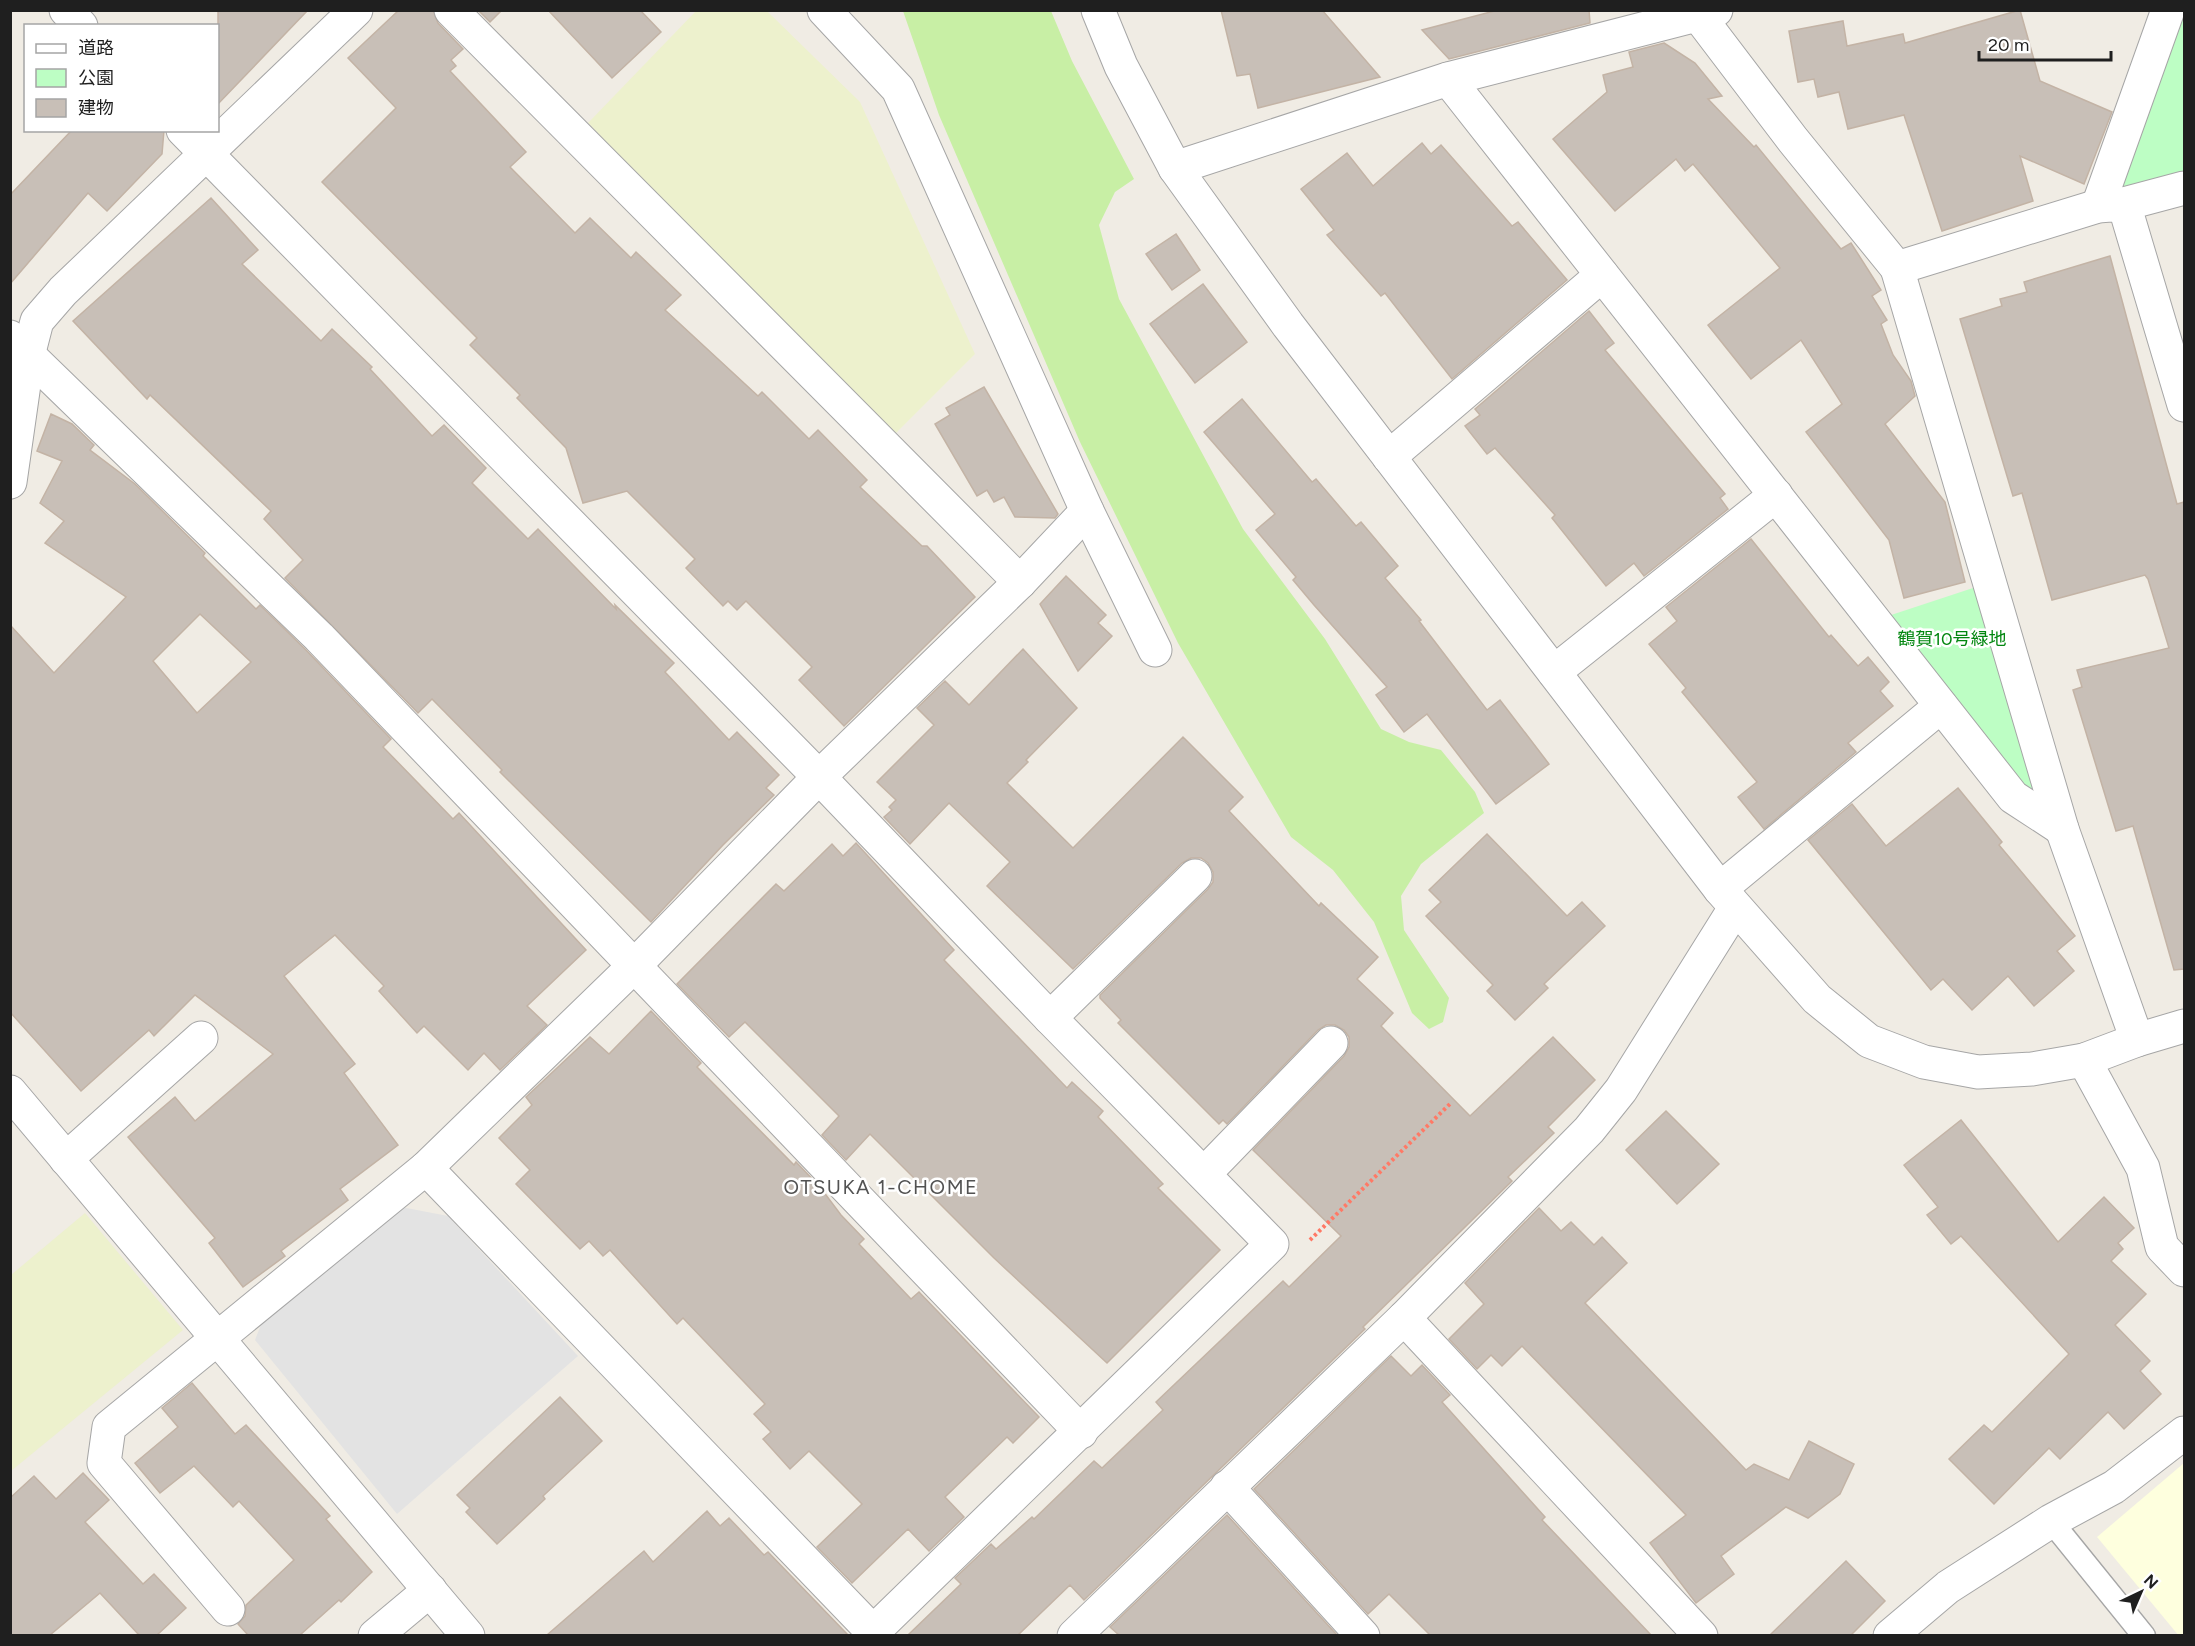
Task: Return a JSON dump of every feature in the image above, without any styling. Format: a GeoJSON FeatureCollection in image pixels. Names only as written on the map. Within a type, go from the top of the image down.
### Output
{"type":"FeatureCollection","features":[{"type":"Feature","properties":{"kind":"street"},"geometry":{"type":"LineString","coordinates":[[66,10],[79,24]]}},
{"type":"Feature","properties":{"kind":"street"},"geometry":{"type":"LineString","coordinates":[[10,482],[19,347],[37,321],[63,291],[356,10]]}},
{"type":"Feature","properties":{"kind":"street"},"geometry":{"type":"LineString","coordinates":[[452,10],[1020,582]]}},
{"type":"Feature","properties":{"kind":"street"},"geometry":{"type":"LineString","coordinates":[[825,10],[898,89],[1088,511],[1155,650]]}},
{"type":"Feature","properties":{"kind":"street"},"geometry":{"type":"LineString","coordinates":[[1098,10],[1121,66],[1175,168],[1288,325],[1727,898],[1817,999],[1869,1041],[1924,1062],[1978,1072],[2032,1070],[2084,1060],[2137,1040],[2183,1032]]}},
{"type":"Feature","properties":{"kind":"street"},"geometry":{"type":"LineString","coordinates":[[2168,10],[2111,205],[2184,405]]}},
{"type":"Feature","properties":{"kind":"street"},"geometry":{"type":"LineString","coordinates":[[1175,168],[1448,79],[1707,13],[1793,140],[1896,268],[2062,829],[2137,1040]]}},
{"type":"Feature","properties":{"kind":"street"},"geometry":{"type":"LineString","coordinates":[[1448,79],[2013,797],[2062,829]]}},
{"type":"Feature","properties":{"kind":"street"},"geometry":{"type":"LineString","coordinates":[[185,132],[819,777],[1050,1018],[1272,1244],[873,1632],[426,1168]]}},
{"type":"Feature","properties":{"kind":"street"},"geometry":{"type":"LineString","coordinates":[[1896,268],[2111,205],[2184,188]]}},
{"type":"Feature","properties":{"kind":"street"},"geometry":{"type":"LineString","coordinates":[[1389,457],[1602,274]]}},
{"type":"Feature","properties":{"kind":"street"},"geometry":{"type":"LineString","coordinates":[[19,347],[319,637],[1081,1432]]}},
{"type":"Feature","properties":{"kind":"street"},"geometry":{"type":"LineString","coordinates":[[1554,672],[1776,495]]}},
{"type":"Feature","properties":{"kind":"street"},"geometry":{"type":"LineString","coordinates":[[228,1609],[104,1463],[109,1426],[426,1168],[634,966],[819,777],[1020,582],[1088,511]]}},
{"type":"Feature","properties":{"kind":"street"},"geometry":{"type":"LineString","coordinates":[[1074,1635],[1404,1318],[1589,1130],[1621,1090],[1727,898],[1941,706]]}},
{"type":"Feature","properties":{"kind":"street"},"geometry":{"type":"LineString","coordinates":[[1050,1018],[1195,876]]}},
{"type":"Feature","properties":{"kind":"street"},"geometry":{"type":"LineString","coordinates":[[66,1159],[201,1038]]}},
{"type":"Feature","properties":{"kind":"street"},"geometry":{"type":"LineString","coordinates":[[1204,1174],[1331,1043]]}},
{"type":"Feature","properties":{"kind":"street"},"geometry":{"type":"LineString","coordinates":[[2084,1060],[2143,1168],[2162,1247],[2184,1270]]}},
{"type":"Feature","properties":{"kind":"street"},"geometry":{"type":"LineString","coordinates":[[10,1092],[468,1635]]}},
{"type":"Feature","properties":{"kind":"street"},"geometry":{"type":"LineString","coordinates":[[1404,1318],[1701,1635]]}},
{"type":"Feature","properties":{"kind":"street"},"geometry":{"type":"LineString","coordinates":[[1890,1635],[1948,1587],[2051,1521],[2114,1486],[2184,1433]]}},
{"type":"Feature","properties":{"kind":"street"},"geometry":{"type":"LineString","coordinates":[[1227,1487],[1363,1635]]}},
{"type":"Feature","properties":{"kind":"street"},"geometry":{"type":"LineString","coordinates":[[1927,1635],[1951,1597],[1948,1587]]}},
{"type":"Feature","properties":{"kind":"street"},"geometry":{"type":"LineString","coordinates":[[375,1635],[430,1590]]}},
{"type":"Feature","properties":{"kind":"lane"},"geometry":{"type":"LineString","coordinates":[[2051,1521],[2144,1635]]}},
{"type":"Feature","properties":{"kind":"path"},"geometry":{"type":"LineString","coordinates":[[1272,1244],[1291,1258],[1452,1102]]}},
{"type":"Feature","properties":{"kind":"shaded area"},"geometry":{"type":"Polygon","coordinates":[[[696,11],[767,11],[860,102],[975,354],[891,438],[588,123],[696,11]]]}},
{"type":"Feature","properties":{"kind":"shaded area"},"geometry":{"type":"Polygon","coordinates":[[[396,1206],[448,1216],[578,1356],[397,1514],[255,1340],[265,1314],[396,1206]]]}},
{"type":"Feature","properties":{"kind":"shaded area"},"geometry":{"type":"Polygon","coordinates":[[[85,1213],[183,1330],[11,1471],[11,1275],[85,1213]]]}},
{"type":"Feature","properties":{"kind":"shaded area"},"geometry":{"type":"Polygon","coordinates":[[[2184,1463],[2184,1635],[2179,1636],[2097,1537],[2184,1463]]]}},
{"type":"Feature","properties":{"kind":"green space"},"geometry":{"type":"Polygon","coordinates":[[[903,11],[1051,11],[1072,61],[1134,179],[1115,192],[1099,225],[1119,299],[1243,529],[1325,639],[1381,729],[1409,742],[1441,750],[1475,792],[1484,813],[1421,864],[1401,896],[1404,930],[1449,998],[1443,1022],[1429,1029],[1412,1013],[1374,922],[1333,870],[1291,837],[1178,643],[1080,442],[939,115],[903,11]]]}},
{"type":"Feature","properties":{"kind":"green space"},"geometry":{"type":"Polygon","coordinates":[[[2182,11],[2184,11],[2184,180],[2115,196],[2182,11]]]}},
{"type":"Feature","properties":{"kind":"green space","name":"鶴賀10号緑地"},"geometry":{"type":"Polygon","coordinates":[[[1976,587],[2043,802],[2017,782],[1885,617],[1976,587]]]}},
{"type":"Feature","properties":{"kind":"building"},"geometry":{"type":"Polygon","coordinates":[[[218,10],[308,10],[219,103],[218,10]]]}},
{"type":"Feature","properties":{"kind":"building"},"geometry":{"type":"Polygon","coordinates":[[[399,10],[433,10],[438,23],[463,49],[451,60],[456,66],[450,71],[526,152],[510,167],[575,233],[590,218],[631,258],[636,252],[681,295],[665,310],[758,396],[762,392],[809,439],[818,430],[867,480],[860,487],[922,546],[927,546],[975,597],[844,726],[799,680],[812,667],[746,601],[737,610],[728,601],[723,606],[686,568],[695,559],[627,491],[583,503],[566,448],[517,398],[520,395],[470,345],[477,338],[322,182],[396,108],[348,58],[399,10]]]}},
{"type":"Feature","properties":{"kind":"building"},"geometry":{"type":"Polygon","coordinates":[[[478,10],[502,10],[490,22],[478,10]]]}},
{"type":"Feature","properties":{"kind":"building"},"geometry":{"type":"Polygon","coordinates":[[[548,10],[640,10],[661,32],[612,78],[548,10]]]}},
{"type":"Feature","properties":{"kind":"building"},"geometry":{"type":"Polygon","coordinates":[[[1221,10],[1322,10],[1380,77],[1258,108],[1250,74],[1237,76],[1221,10]]]}},
{"type":"Feature","properties":{"kind":"building"},"geometry":{"type":"Polygon","coordinates":[[[1498,10],[1589,10],[1590,23],[1449,59],[1422,30],[1498,10]]]}},
{"type":"Feature","properties":{"kind":"building"},"geometry":{"type":"Polygon","coordinates":[[[2020,10],[2040,81],[2112,112],[2084,184],[2020,156],[2033,201],[1942,231],[1904,115],[1848,129],[1839,92],[1818,97],[1814,79],[1798,82],[1789,31],[1843,21],[1847,46],[1903,34],[1905,43],[2020,10]]]}},
{"type":"Feature","properties":{"kind":"building"},"geometry":{"type":"Polygon","coordinates":[[[1664,43],[1695,63],[1722,96],[1708,99],[1754,147],[1756,145],[1841,249],[1851,243],[1881,290],[1872,296],[1887,320],[1881,324],[1893,355],[1911,381],[1915,396],[1885,424],[1945,502],[1965,582],[1904,598],[1889,540],[1806,432],[1842,404],[1801,340],[1751,379],[1708,325],[1780,268],[1693,164],[1685,171],[1676,159],[1615,211],[1553,139],[1607,92],[1603,75],[1633,67],[1629,52],[1664,43]]]}},
{"type":"Feature","properties":{"kind":"building"},"geometry":{"type":"Polygon","coordinates":[[[70,132],[164,132],[162,154],[107,211],[88,193],[10,284],[10,195],[70,132]]]}},
{"type":"Feature","properties":{"kind":"building"},"geometry":{"type":"Polygon","coordinates":[[[1422,143],[1431,154],[1441,145],[1512,226],[1518,222],[1567,280],[1452,379],[1385,293],[1381,296],[1327,235],[1334,230],[1301,189],[1347,153],[1373,186],[1422,143]]]}},
{"type":"Feature","properties":{"kind":"building"},"geometry":{"type":"Polygon","coordinates":[[[211,198],[258,250],[242,264],[321,341],[332,329],[372,367],[370,369],[432,436],[444,425],[486,468],[472,483],[528,539],[538,529],[616,609],[615,605],[674,663],[665,672],[729,740],[737,732],[779,775],[766,788],[774,795],[723,845],[651,922],[500,772],[502,770],[432,699],[418,713],[285,578],[303,560],[264,519],[271,511],[150,395],[147,399],[73,321],[211,198]]]}},
{"type":"Feature","properties":{"kind":"building"},"geometry":{"type":"Polygon","coordinates":[[[1176,234],[1200,270],[1172,290],[1146,254],[1176,234]]]}},
{"type":"Feature","properties":{"kind":"building"},"geometry":{"type":"Polygon","coordinates":[[[2110,256],[2177,504],[2184,502],[2184,969],[2174,970],[2133,826],[2116,831],[2073,690],[2082,687],[2077,670],[2169,648],[2148,579],[2145,575],[2052,600],[2022,493],[2013,496],[1960,319],[2002,306],[2000,299],[2027,292],[2024,282],[2110,256]]]}},
{"type":"Feature","properties":{"kind":"building"},"geometry":{"type":"Polygon","coordinates":[[[1203,284],[1247,342],[1195,383],[1150,324],[1203,284]]]}},
{"type":"Feature","properties":{"kind":"building"},"geometry":{"type":"Polygon","coordinates":[[[1589,311],[1614,343],[1605,350],[1725,494],[1720,498],[1728,509],[1644,576],[1634,563],[1606,586],[1552,518],[1555,515],[1495,448],[1487,454],[1465,426],[1480,415],[1475,409],[1589,311]]]}},
{"type":"Feature","properties":{"kind":"building"},"geometry":{"type":"Polygon","coordinates":[[[984,387],[1058,514],[1055,518],[1015,517],[1004,497],[994,502],[987,490],[977,496],[935,424],[950,415],[946,408],[984,387]]]}},
{"type":"Feature","properties":{"kind":"building"},"geometry":{"type":"Polygon","coordinates":[[[1242,399],[1312,482],[1316,479],[1356,526],[1361,522],[1398,566],[1385,578],[1421,620],[1419,621],[1487,710],[1500,700],[1549,764],[1496,804],[1427,714],[1404,732],[1376,695],[1387,687],[1293,580],[1296,577],[1256,530],[1275,514],[1204,432],[1242,399]]]}},
{"type":"Feature","properties":{"kind":"building"},"geometry":{"type":"Polygon","coordinates":[[[51,414],[72,424],[94,445],[90,450],[135,484],[205,553],[203,556],[256,609],[260,605],[306,650],[391,739],[383,747],[453,819],[459,813],[586,950],[527,1006],[547,1025],[500,1070],[484,1053],[468,1070],[424,1026],[417,1033],[379,991],[384,986],[335,935],[284,976],[355,1064],[344,1073],[398,1145],[340,1189],[348,1200],[281,1251],[285,1256],[243,1287],[209,1243],[215,1238],[128,1137],[175,1097],[195,1121],[273,1054],[195,995],[154,1036],[149,1030],[81,1091],[10,1012],[10,625],[54,673],[126,597],[45,543],[64,521],[40,503],[62,461],[37,451],[51,414]],[[200,614],[153,661],[197,713],[251,662],[200,614]]]}},
{"type":"Feature","properties":{"kind":"building"},"geometry":{"type":"Polygon","coordinates":[[[1751,539],[1829,637],[1831,635],[1858,666],[1868,657],[1889,682],[1880,691],[1893,706],[1848,743],[1856,752],[1764,829],[1738,797],[1757,782],[1682,692],[1686,688],[1649,644],[1677,621],[1666,607],[1751,539]]]}},
{"type":"Feature","properties":{"kind":"building"},"geometry":{"type":"Polygon","coordinates":[[[1066,576],[1106,615],[1098,623],[1112,636],[1078,671],[1040,604],[1066,576]]]}},
{"type":"Feature","properties":{"kind":"building"},"geometry":{"type":"Polygon","coordinates":[[[1023,649],[1077,708],[1026,760],[1028,762],[1007,783],[1073,848],[1183,737],[1243,797],[1229,811],[1319,906],[1321,903],[1378,957],[1357,979],[1393,1013],[1381,1026],[1470,1116],[1553,1037],[1595,1080],[1548,1127],[1554,1133],[1508,1177],[1512,1181],[1363,1327],[1365,1329],[1084,1600],[1070,1585],[1018,1635],[908,1635],[961,1584],[955,1578],[991,1544],[996,1549],[1032,1517],[1034,1519],[1094,1461],[1102,1468],[1163,1410],[1156,1402],[1283,1281],[1289,1287],[1341,1236],[1253,1150],[1344,1056],[1349,1047],[1349,1037],[1344,1030],[1335,1025],[1326,1025],[1318,1030],[1227,1124],[1223,1120],[1219,1124],[1118,1023],[1121,1020],[1100,998],[1100,995],[1208,889],[1213,882],[1213,872],[1208,863],[1201,858],[1191,858],[1182,863],[1073,969],[987,886],[1010,862],[949,803],[910,844],[884,817],[892,810],[889,807],[896,800],[877,782],[934,725],[917,708],[945,681],[969,705],[1023,649]]]}},
{"type":"Feature","properties":{"kind":"building"},"geometry":{"type":"Polygon","coordinates":[[[1958,788],[2002,842],[1999,845],[2075,936],[2057,951],[2074,971],[2034,1006],[2008,976],[1972,1010],[1943,979],[1931,990],[1808,840],[1852,804],[1886,846],[1958,788]]]}},
{"type":"Feature","properties":{"kind":"building"},"geometry":{"type":"Polygon","coordinates":[[[1487,834],[1567,916],[1582,902],[1605,926],[1544,984],[1548,988],[1515,1020],[1487,991],[1493,985],[1426,916],[1441,902],[1429,890],[1487,834]]]}},
{"type":"Feature","properties":{"kind":"building"},"geometry":{"type":"Polygon","coordinates":[[[856,843],[954,950],[944,960],[1067,1088],[1072,1082],[1103,1111],[1098,1117],[1163,1184],[1158,1188],[1220,1250],[1107,1363],[994,1258],[870,1134],[846,1160],[822,1135],[839,1116],[745,1022],[729,1037],[677,984],[776,884],[784,891],[832,844],[843,856],[856,843]]]}},
{"type":"Feature","properties":{"kind":"building"},"geometry":{"type":"Polygon","coordinates":[[[651,1011],[701,1063],[697,1067],[794,1165],[796,1162],[820,1187],[841,1215],[864,1239],[859,1244],[911,1299],[919,1292],[1039,1417],[1013,1443],[1007,1437],[945,1497],[964,1517],[929,1551],[908,1529],[852,1583],[817,1547],[862,1504],[809,1451],[790,1469],[763,1439],[771,1432],[754,1414],[765,1404],[683,1318],[677,1324],[610,1250],[603,1256],[589,1241],[580,1249],[516,1184],[530,1170],[499,1138],[532,1105],[526,1097],[590,1037],[609,1054],[651,1011]]]}},
{"type":"Feature","properties":{"kind":"building"},"geometry":{"type":"Polygon","coordinates":[[[1666,1111],[1719,1164],[1677,1204],[1626,1150],[1666,1111]]]}},
{"type":"Feature","properties":{"kind":"building"},"geometry":{"type":"Polygon","coordinates":[[[1961,1120],[2058,1242],[2104,1197],[2134,1228],[2118,1243],[2123,1249],[2111,1261],[2146,1294],[2115,1325],[2150,1361],[2140,1371],[2161,1394],[2124,1429],[2108,1412],[2060,1459],[2049,1448],[1994,1504],[1949,1459],[1984,1425],[1992,1432],[2069,1354],[1961,1236],[1951,1244],[1927,1215],[1938,1207],[1904,1165],[1961,1120]]]}},
{"type":"Feature","properties":{"kind":"building"},"geometry":{"type":"Polygon","coordinates":[[[1539,1208],[1561,1231],[1571,1222],[1594,1245],[1602,1237],[1627,1263],[1585,1303],[1746,1470],[1754,1464],[1789,1480],[1809,1441],[1854,1464],[1840,1494],[1808,1518],[1786,1507],[1721,1556],[1734,1574],[1696,1603],[1650,1543],[1686,1515],[1522,1346],[1502,1366],[1491,1355],[1477,1369],[1449,1339],[1484,1304],[1465,1283],[1539,1208]]]}},
{"type":"Feature","properties":{"kind":"building"},"geometry":{"type":"Polygon","coordinates":[[[1391,1356],[1411,1376],[1422,1365],[1450,1395],[1442,1402],[1545,1517],[1542,1520],[1651,1635],[1430,1635],[1389,1594],[1368,1614],[1254,1489],[1391,1356]]]}},
{"type":"Feature","properties":{"kind":"building"},"geometry":{"type":"Polygon","coordinates":[[[192,1383],[235,1434],[246,1425],[330,1516],[326,1519],[372,1572],[341,1602],[339,1600],[300,1635],[248,1635],[238,1624],[245,1616],[246,1605],[294,1560],[239,1501],[233,1507],[194,1466],[160,1493],[135,1463],[178,1427],[162,1408],[192,1383]]]}},
{"type":"Feature","properties":{"kind":"building"},"geometry":{"type":"Polygon","coordinates":[[[560,1397],[602,1441],[543,1496],[545,1499],[497,1544],[466,1512],[470,1508],[457,1495],[560,1397]]]}},
{"type":"Feature","properties":{"kind":"building"},"geometry":{"type":"Polygon","coordinates":[[[83,1473],[109,1500],[85,1522],[143,1584],[154,1574],[186,1608],[157,1635],[139,1635],[100,1593],[50,1635],[10,1635],[10,1498],[34,1476],[56,1499],[83,1473]]]}},
{"type":"Feature","properties":{"kind":"building"},"geometry":{"type":"Polygon","coordinates":[[[707,1511],[720,1526],[729,1518],[764,1555],[768,1552],[848,1635],[547,1635],[644,1551],[653,1562],[707,1511]]]}},
{"type":"Feature","properties":{"kind":"building"},"geometry":{"type":"Polygon","coordinates":[[[1227,1515],[1337,1635],[1119,1635],[1110,1627],[1227,1515]]]}},
{"type":"Feature","properties":{"kind":"building"},"geometry":{"type":"Polygon","coordinates":[[[1846,1561],[1885,1601],[1851,1635],[1770,1635],[1846,1561]]]}},
{"type":"Feature","properties":{"kind":"district","name":"OTSUKA 1-CHOME"},"geometry":{"type":"Point","coordinates":[881,1187]}}]}
